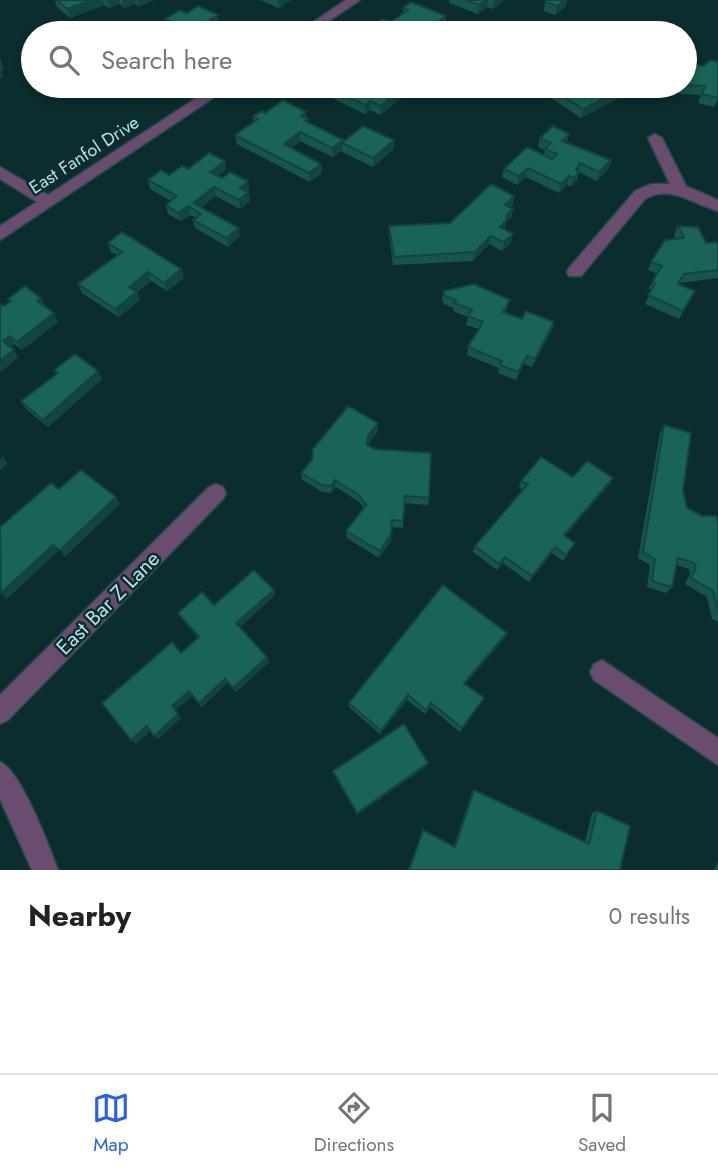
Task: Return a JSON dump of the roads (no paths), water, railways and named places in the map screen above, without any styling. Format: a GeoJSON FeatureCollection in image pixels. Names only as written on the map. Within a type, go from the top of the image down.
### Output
{"type":"FeatureCollection","features":[{"type":"Feature","properties":{"kind":"street"},"geometry":{"type":"LineString","coordinates":[[322,21],[354,0]]}},
{"type":"Feature","properties":{"kind":"street","name":"East Fanfol Drive"},"geometry":{"type":"LineString","coordinates":[[0,234],[206,98]]}},
{"type":"Feature","properties":{"kind":"street"},"geometry":{"type":"LineString","coordinates":[[655,138],[680,189]]}},
{"type":"Feature","properties":{"kind":"street"},"geometry":{"type":"LineString","coordinates":[[0,172],[48,202]]}},
{"type":"Feature","properties":{"kind":"street"},"geometry":{"type":"LineString","coordinates":[[575,272],[640,195],[650,189],[680,189],[718,206]]}},
{"type":"Feature","properties":{"kind":"street","name":"East Bar Z Lane"},"geometry":{"type":"LineString","coordinates":[[0,712],[216,494]]}},
{"type":"Feature","properties":{"kind":"street"},"geometry":{"type":"LineString","coordinates":[[602,672],[718,753]]}},
{"type":"Feature","properties":{"kind":"street"},"geometry":{"type":"LineString","coordinates":[[0,775],[22,815],[45,870]]}}]}
